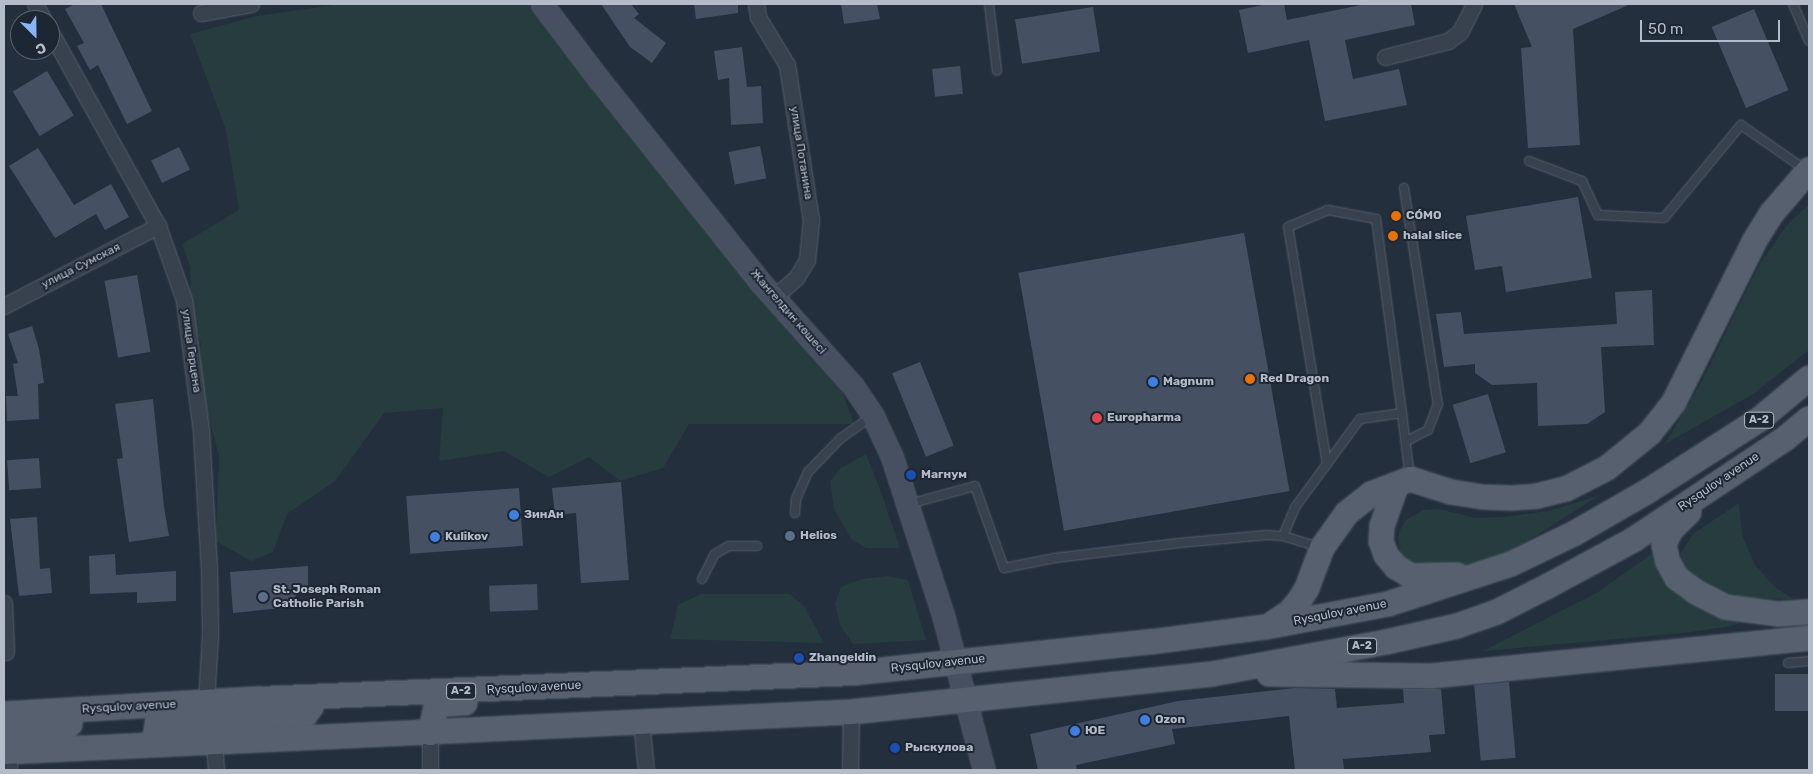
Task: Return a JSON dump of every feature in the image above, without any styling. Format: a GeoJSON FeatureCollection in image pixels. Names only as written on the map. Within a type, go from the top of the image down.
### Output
{"type":"FeatureCollection","features":[{"type":"Feature","properties":{"kind":"main road","name":"Жангелдин көшесі"},"geometry":{"type":"LineString","coordinates":[[542,4],[598,78],[774,297],[853,386],[873,416],[892,457],[943,615],[984,770]]}},
{"type":"Feature","properties":{"kind":"main road"},"geometry":{"type":"LineString","coordinates":[[1266,627],[1290,612],[1299,601],[1307,588],[1322,548],[1347,513],[1372,494],[1404,482],[1451,492],[1511,498],[1537,496],[1566,490],[1607,468],[1650,433],[1674,402],[1755,240],[1772,213],[1809,170]]}},
{"type":"Feature","properties":{"kind":"main road","name":"Rysqulov avenue"},"geometry":{"type":"LineString","coordinates":[[4,714],[206,702],[853,673],[1266,627],[1388,604],[1511,564],[1574,533],[1704,455],[1760,419],[1809,378]]}},
{"type":"Feature","properties":{"kind":"main road","name":"Rysqulov avenue"},"geometry":{"type":"LineString","coordinates":[[6,751],[430,733],[851,712],[1212,674],[1386,642],[1457,626],[1497,612],[1633,540],[1786,438],[1809,419]]}},
{"type":"Feature","properties":{"kind":"main road"},"geometry":{"type":"LineString","coordinates":[[1720,481],[1670,531],[1664,545],[1668,562],[1677,578],[1696,592],[1726,607],[1778,614],[1809,612]]}},
{"type":"Feature","properties":{"kind":"main road"},"geometry":{"type":"LineString","coordinates":[[1404,482],[1382,526],[1381,541],[1386,555],[1396,567],[1411,576],[1481,575]]}},
{"type":"Feature","properties":{"kind":"main road"},"geometry":{"type":"LineString","coordinates":[[1212,674],[1431,676],[1809,638]]}},
{"type":"Feature","properties":{"kind":"main road"},"geometry":{"type":"LineString","coordinates":[[430,733],[436,708],[443,704],[588,696],[594,686]]}},
{"type":"Feature","properties":{"kind":"main road"},"geometry":{"type":"LineString","coordinates":[[154,744],[156,724],[162,722],[306,714],[314,697]]}},
{"type":"Feature","properties":{"kind":"main road"},"geometry":{"type":"LineString","coordinates":[[6,751],[65,728],[70,724],[69,710]]}},
{"type":"Feature","properties":{"kind":"street"},"geometry":{"type":"LineString","coordinates":[[201,13],[251,4]]}},
{"type":"Feature","properties":{"kind":"street","name":"улица Потанина"},"geometry":{"type":"LineString","coordinates":[[756,4],[758,16],[787,65],[811,220],[807,260],[796,278],[774,297]]}},
{"type":"Feature","properties":{"kind":"street"},"geometry":{"type":"LineString","coordinates":[[1385,58],[1448,40],[1460,32],[1474,4]]}},
{"type":"Feature","properties":{"kind":"street","name":"улица Герцена"},"geometry":{"type":"LineString","coordinates":[[60,50],[158,226],[184,300],[202,431],[210,635],[206,702]]}},
{"type":"Feature","properties":{"kind":"street","name":"улица Сумская"},"geometry":{"type":"LineString","coordinates":[[4,306],[158,226]]}},
{"type":"Feature","properties":{"kind":"street"},"geometry":{"type":"LineString","coordinates":[[4,603],[6,652]]}},
{"type":"Feature","properties":{"kind":"street"},"geometry":{"type":"LineString","coordinates":[[850,770],[851,712]]}},
{"type":"Feature","properties":{"kind":"street"},"geometry":{"type":"LineString","coordinates":[[641,722],[646,770]]}},
{"type":"Feature","properties":{"kind":"street"},"geometry":{"type":"LineString","coordinates":[[430,733],[430,770]]}},
{"type":"Feature","properties":{"kind":"street"},"geometry":{"type":"LineString","coordinates":[[214,742],[216,770]]}},
{"type":"Feature","properties":{"kind":"lane"},"geometry":{"type":"LineString","coordinates":[[989,4],[998,71]]}},
{"type":"Feature","properties":{"kind":"lane"},"geometry":{"type":"LineString","coordinates":[[1792,4],[1809,41]]}},
{"type":"Feature","properties":{"kind":"lane"},"geometry":{"type":"LineString","coordinates":[[1529,160],[1582,181],[1598,215],[1664,218],[1741,125],[1809,170]]}},
{"type":"Feature","properties":{"kind":"lane"},"geometry":{"type":"LineString","coordinates":[[1404,188],[1438,404],[1428,430],[1406,442]]}},
{"type":"Feature","properties":{"kind":"lane"},"geometry":{"type":"LineString","coordinates":[[1327,464],[1288,227],[1328,210],[1376,219],[1406,442],[1404,482]]}},
{"type":"Feature","properties":{"kind":"lane"},"geometry":{"type":"LineString","coordinates":[[1283,536],[1296,506],[1360,419],[1402,413]]}},
{"type":"Feature","properties":{"kind":"lane"},"geometry":{"type":"LineString","coordinates":[[795,514],[796,499],[808,472],[842,438],[873,416]]}},
{"type":"Feature","properties":{"kind":"lane"},"geometry":{"type":"LineString","coordinates":[[907,504],[976,486],[1004,568],[1055,558],[1179,543],[1283,536],[1322,548]]}},
{"type":"Feature","properties":{"kind":"lane"},"geometry":{"type":"LineString","coordinates":[[702,579],[715,554],[729,546],[757,546]]}},
{"type":"Feature","properties":{"kind":"lane"},"geometry":{"type":"LineString","coordinates":[[1788,663],[1809,660]]}},
{"type":"Feature","properties":{"kind":"green space"},"geometry":{"type":"Polygon","coordinates":[[[341,4],[529,4],[840,385],[854,424],[689,424],[663,468],[620,481],[589,457],[549,477],[504,451],[439,461],[443,408],[384,413],[335,481],[287,514],[273,552],[251,561],[216,541],[219,455],[200,387],[201,344],[191,314],[190,267],[182,244],[239,210],[226,130],[190,34],[257,16],[341,4]]]}},
{"type":"Feature","properties":{"kind":"green space"},"geometry":{"type":"Polygon","coordinates":[[[1809,204],[1809,350],[1753,394],[1665,444],[1702,381],[1758,267],[1787,225],[1809,204]]]}},
{"type":"Feature","properties":{"kind":"green space"},"geometry":{"type":"Polygon","coordinates":[[[866,454],[900,548],[866,548],[851,539],[834,509],[830,481],[841,468],[866,454]]]}},
{"type":"Feature","properties":{"kind":"green space"},"geometry":{"type":"Polygon","coordinates":[[[1598,496],[1531,539],[1486,563],[1422,568],[1402,559],[1398,538],[1400,530],[1406,520],[1423,510],[1439,509],[1475,518],[1504,517],[1547,511],[1598,496]]]}},
{"type":"Feature","properties":{"kind":"green space"},"geometry":{"type":"Polygon","coordinates":[[[1739,503],[1742,535],[1755,565],[1776,588],[1794,599],[1742,598],[1701,584],[1682,570],[1681,553],[1693,534],[1739,503]]]}},
{"type":"Feature","properties":{"kind":"green space"},"geometry":{"type":"Polygon","coordinates":[[[1653,553],[1658,571],[1668,586],[1691,601],[1748,620],[1731,626],[1684,633],[1483,651],[1598,592],[1653,553]]]}},
{"type":"Feature","properties":{"kind":"green space"},"geometry":{"type":"Polygon","coordinates":[[[888,576],[908,580],[926,640],[853,644],[840,625],[835,603],[841,587],[862,579],[888,576]]]}},
{"type":"Feature","properties":{"kind":"green space"},"geometry":{"type":"Polygon","coordinates":[[[701,594],[790,594],[804,606],[824,643],[670,639],[678,605],[701,594]]]}},
{"type":"Feature","properties":{"kind":"building"},"geometry":{"type":"Polygon","coordinates":[[[75,4],[101,4],[152,111],[127,124],[98,65],[90,70],[77,46],[84,43],[65,9],[75,4]]]}},
{"type":"Feature","properties":{"kind":"building"},"geometry":{"type":"Polygon","coordinates":[[[601,4],[631,4],[639,14],[634,18],[666,43],[652,63],[630,47],[601,4]]]}},
{"type":"Feature","properties":{"kind":"building"},"geometry":{"type":"Polygon","coordinates":[[[694,4],[738,4],[738,13],[696,19],[694,4]]]}},
{"type":"Feature","properties":{"kind":"building"},"geometry":{"type":"Polygon","coordinates":[[[841,4],[877,4],[880,19],[844,24],[841,4]]]}},
{"type":"Feature","properties":{"kind":"building"},"geometry":{"type":"Polygon","coordinates":[[[1268,4],[1284,4],[1287,20],[1366,4],[1411,4],[1415,25],[1345,40],[1353,79],[1399,69],[1407,105],[1325,121],[1309,40],[1248,53],[1239,10],[1268,4]]]}},
{"type":"Feature","properties":{"kind":"building"},"geometry":{"type":"Polygon","coordinates":[[[1514,4],[1631,4],[1573,29],[1580,145],[1528,148],[1521,48],[1532,47],[1514,4]]]}},
{"type":"Feature","properties":{"kind":"building"},"geometry":{"type":"Polygon","coordinates":[[[1093,7],[1100,51],[1022,64],[1015,19],[1093,7]]]}},
{"type":"Feature","properties":{"kind":"building"},"geometry":{"type":"Polygon","coordinates":[[[1754,9],[1788,90],[1746,108],[1712,27],[1754,9]]]}},
{"type":"Feature","properties":{"kind":"building"},"geometry":{"type":"Polygon","coordinates":[[[742,47],[747,87],[761,86],[763,123],[731,125],[729,78],[718,80],[714,51],[742,47]]]}},
{"type":"Feature","properties":{"kind":"building"},"geometry":{"type":"Polygon","coordinates":[[[960,66],[963,94],[935,97],[932,69],[960,66]]]}},
{"type":"Feature","properties":{"kind":"building"},"geometry":{"type":"Polygon","coordinates":[[[47,71],[74,116],[39,136],[13,92],[47,71]]]}},
{"type":"Feature","properties":{"kind":"building"},"geometry":{"type":"Polygon","coordinates":[[[760,146],[766,178],[735,184],[729,152],[760,146]]]}},
{"type":"Feature","properties":{"kind":"building"},"geometry":{"type":"Polygon","coordinates":[[[179,147],[190,169],[162,183],[151,161],[179,147]]]}},
{"type":"Feature","properties":{"kind":"building"},"geometry":{"type":"Polygon","coordinates":[[[38,148],[74,205],[111,184],[129,217],[105,230],[96,214],[55,238],[9,166],[38,148]]]}},
{"type":"Feature","properties":{"kind":"building"},"geometry":{"type":"Polygon","coordinates":[[[1578,197],[1592,278],[1506,292],[1502,266],[1475,270],[1466,216],[1578,197]]]}},
{"type":"Feature","properties":{"kind":"building","name":"Magnum"},"geometry":{"type":"Polygon","coordinates":[[[1244,233],[1289,491],[1064,531],[1018,273],[1244,233]]]}},
{"type":"Feature","properties":{"kind":"building"},"geometry":{"type":"Polygon","coordinates":[[[137,275],[151,352],[118,358],[105,281],[137,275]]]}},
{"type":"Feature","properties":{"kind":"building"},"geometry":{"type":"Polygon","coordinates":[[[1652,290],[1654,345],[1601,347],[1605,412],[1587,424],[1538,426],[1537,383],[1492,385],[1475,373],[1475,364],[1444,367],[1436,314],[1461,312],[1464,334],[1617,324],[1615,292],[1652,290]]]}},
{"type":"Feature","properties":{"kind":"building"},"geometry":{"type":"Polygon","coordinates":[[[32,326],[39,349],[44,383],[38,384],[39,419],[7,421],[6,396],[18,396],[13,364],[18,363],[8,334],[32,326]]]}},
{"type":"Feature","properties":{"kind":"building"},"geometry":{"type":"Polygon","coordinates":[[[920,362],[954,445],[926,457],[892,373],[920,362]]]}},
{"type":"Feature","properties":{"kind":"building"},"geometry":{"type":"Polygon","coordinates":[[[1488,394],[1506,452],[1470,463],[1453,405],[1488,394]]]}},
{"type":"Feature","properties":{"kind":"building"},"geometry":{"type":"Polygon","coordinates":[[[153,399],[164,507],[169,536],[129,542],[117,459],[123,458],[115,404],[153,399]]]}},
{"type":"Feature","properties":{"kind":"building"},"geometry":{"type":"Polygon","coordinates":[[[39,458],[41,488],[9,490],[7,460],[39,458]]]}},
{"type":"Feature","properties":{"kind":"building"},"geometry":{"type":"Polygon","coordinates":[[[621,482],[629,580],[581,583],[576,513],[555,515],[552,488],[621,482]]]}},
{"type":"Feature","properties":{"kind":"building"},"geometry":{"type":"Polygon","coordinates":[[[519,488],[523,546],[410,554],[406,496],[519,488]]]}},
{"type":"Feature","properties":{"kind":"building"},"geometry":{"type":"Polygon","coordinates":[[[37,517],[40,569],[50,568],[52,593],[19,596],[10,519],[37,517]]]}},
{"type":"Feature","properties":{"kind":"building"},"geometry":{"type":"Polygon","coordinates":[[[115,554],[116,575],[176,571],[176,601],[137,603],[137,592],[90,594],[89,556],[115,554]]]}},
{"type":"Feature","properties":{"kind":"building","name":"St. Joseph Roman Catholic Parish"},"geometry":{"type":"Polygon","coordinates":[[[308,566],[308,585],[282,608],[233,613],[230,572],[308,566]]]}},
{"type":"Feature","properties":{"kind":"building"},"geometry":{"type":"Polygon","coordinates":[[[537,584],[538,610],[490,612],[489,586],[537,584]]]}},
{"type":"Feature","properties":{"kind":"building"},"geometry":{"type":"Polygon","coordinates":[[[1775,674],[1809,674],[1809,711],[1775,711],[1775,674]]]}},
{"type":"Feature","properties":{"kind":"building"},"geometry":{"type":"Polygon","coordinates":[[[1509,682],[1516,758],[1481,761],[1474,685],[1509,682]]]}},
{"type":"Feature","properties":{"kind":"building"},"geometry":{"type":"Polygon","coordinates":[[[1294,688],[1335,689],[1337,708],[1404,703],[1403,689],[1441,689],[1445,734],[1429,735],[1431,752],[1343,759],[1344,770],[1295,770],[1289,716],[1172,729],[1175,744],[1076,765],[1077,770],[1038,770],[1030,734],[1178,701],[1294,688]]]}},
{"type":"Feature","properties":{"kind":"place","name":"CÓMO"},"geometry":{"type":"Point","coordinates":[1396,216]}},
{"type":"Feature","properties":{"kind":"place","name":"halal slice"},"geometry":{"type":"Point","coordinates":[1393,236]}},
{"type":"Feature","properties":{"kind":"place","name":"Red Dragon"},"geometry":{"type":"Point","coordinates":[1250,379]}},
{"type":"Feature","properties":{"kind":"place","name":"Magnum"},"geometry":{"type":"Point","coordinates":[1153,382]}},
{"type":"Feature","properties":{"kind":"place","name":"Europharma"},"geometry":{"type":"Point","coordinates":[1097,418]}},
{"type":"Feature","properties":{"kind":"place","name":"Магнум"},"geometry":{"type":"Point","coordinates":[911,475]}},
{"type":"Feature","properties":{"kind":"place","name":"ЗинАн"},"geometry":{"type":"Point","coordinates":[514,515]}},
{"type":"Feature","properties":{"kind":"place","name":"Helios"},"geometry":{"type":"Point","coordinates":[790,536]}},
{"type":"Feature","properties":{"kind":"place","name":"Kulikov"},"geometry":{"type":"Point","coordinates":[435,537]}},
{"type":"Feature","properties":{"kind":"place","name":"St. Joseph Roman Catholic Parish"},"geometry":{"type":"Point","coordinates":[263,597]}},
{"type":"Feature","properties":{"kind":"place","name":"Zhangeldin"},"geometry":{"type":"Point","coordinates":[799,658]}},
{"type":"Feature","properties":{"kind":"place","name":"Ozon"},"geometry":{"type":"Point","coordinates":[1145,720]}},
{"type":"Feature","properties":{"kind":"place","name":"ЮЕ"},"geometry":{"type":"Point","coordinates":[1075,731]}},
{"type":"Feature","properties":{"kind":"place","name":"Рыскулова"},"geometry":{"type":"Point","coordinates":[895,748]}}]}
